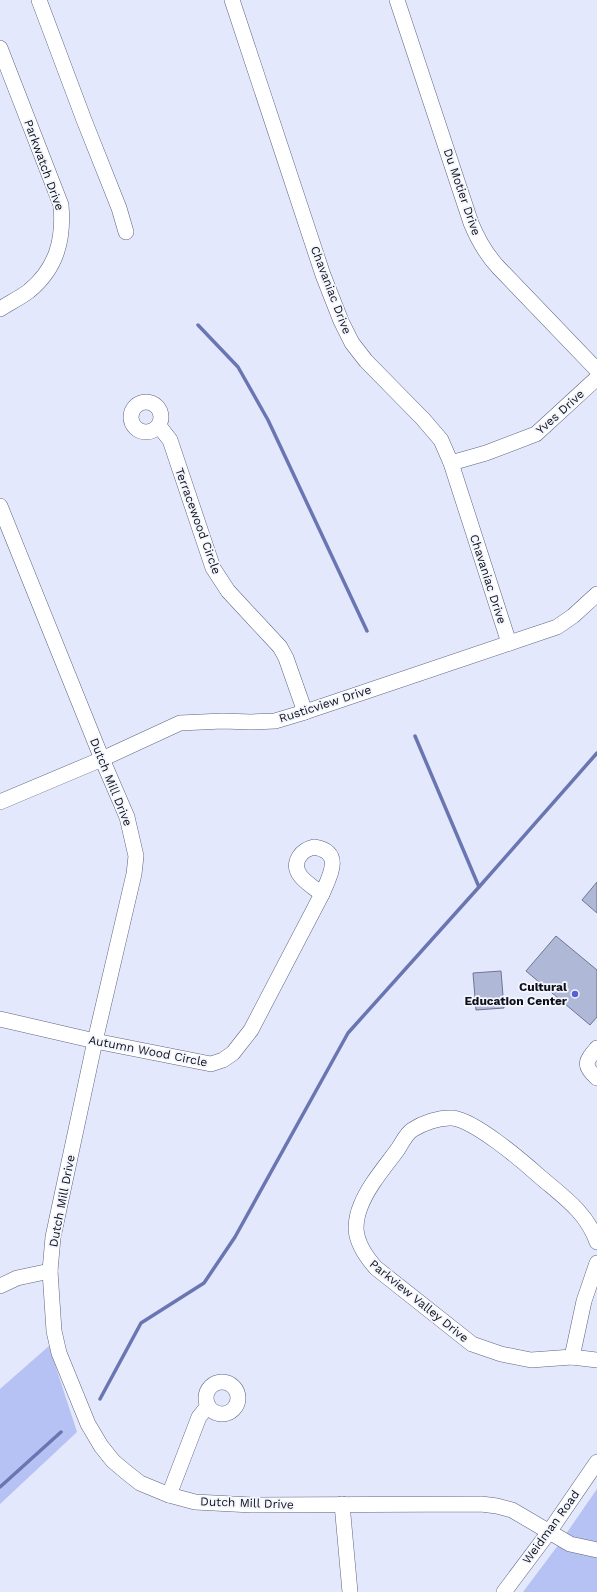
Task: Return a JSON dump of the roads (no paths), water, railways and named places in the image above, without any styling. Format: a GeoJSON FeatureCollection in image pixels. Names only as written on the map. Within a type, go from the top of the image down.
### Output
{"type":"FeatureCollection","features":[{"type":"Feature","properties":{"kind":"street"},"geometry":{"type":"LineString","coordinates":[[39,0],[119,208],[126,232]]}},
{"type":"Feature","properties":{"kind":"street","name":"Chavaniac Drive"},"geometry":{"type":"LineString","coordinates":[[232,0],[323,275],[341,321],[352,343],[366,360],[423,419],[441,440],[451,463],[508,643]]}},
{"type":"Feature","properties":{"kind":"street","name":"Du Motier Drive"},"geometry":{"type":"LineString","coordinates":[[397,0],[471,223],[487,256],[597,370]]}},
{"type":"Feature","properties":{"kind":"street","name":"Parkwatch Drive"},"geometry":{"type":"LineString","coordinates":[[0,48],[61,205],[62,234],[59,248],[40,280],[29,291],[0,309]]}},
{"type":"Feature","properties":{"kind":"street","name":"Yves Drive"},"geometry":{"type":"LineString","coordinates":[[451,463],[486,453],[536,434],[597,378]]}},
{"type":"Feature","properties":{"kind":"street","name":"Terracewood Circle"},"geometry":{"type":"LineString","coordinates":[[159,426],[170,440],[213,568],[228,591],[280,647],[286,658],[305,712]]}},
{"type":"Feature","properties":{"kind":"street","name":"Dutch Mill Drive"},"geometry":{"type":"LineString","coordinates":[[0,506],[102,759],[127,817],[136,856],[134,874],[94,1041],[53,1237],[50,1271],[54,1331],[59,1353],[88,1424],[101,1446],[113,1461],[140,1482],[169,1495],[195,1502],[252,1505],[481,1504],[512,1510],[570,1544],[597,1550]]}},
{"type":"Feature","properties":{"kind":"street","name":"Rusticview Drive"},"geometry":{"type":"LineString","coordinates":[[0,802],[102,759],[180,723],[275,721],[557,627],[573,616],[597,594]]}},
{"type":"Feature","properties":{"kind":"street","name":"Autumn Wood Circle"},"geometry":{"type":"LineString","coordinates":[[0,1019],[94,1041],[211,1064],[223,1060],[233,1053],[251,1030],[322,894]]}},
{"type":"Feature","properties":{"kind":"street"},"geometry":{"type":"LineString","coordinates":[[597,1048],[587,1060],[586,1066],[589,1072],[597,1078]]}},
{"type":"Feature","properties":{"kind":"street","name":"Parkview Valley Drive"},"geometry":{"type":"LineString","coordinates":[[597,1242],[593,1230],[584,1217],[563,1196],[517,1157],[463,1121],[453,1118],[440,1118],[411,1131],[370,1188],[361,1204],[357,1216],[356,1230],[367,1258],[376,1268],[472,1344],[501,1354],[531,1360],[572,1357],[597,1360]]}},
{"type":"Feature","properties":{"kind":"street"},"geometry":{"type":"LineString","coordinates":[[572,1357],[584,1301],[597,1263]]}},
{"type":"Feature","properties":{"kind":"street"},"geometry":{"type":"LineString","coordinates":[[0,1286],[17,1278],[50,1271]]}},
{"type":"Feature","properties":{"kind":"street"},"geometry":{"type":"LineString","coordinates":[[169,1495],[198,1417],[208,1406]]}},
{"type":"Feature","properties":{"kind":"street","name":"Weidman Road"},"geometry":{"type":"LineString","coordinates":[[504,1592],[549,1532],[597,1462]]}},
{"type":"Feature","properties":{"kind":"street"},"geometry":{"type":"LineString","coordinates":[[342,1504],[350,1592]]}},
{"type":"Feature","properties":{"kind":"waterway"},"geometry":{"type":"LineString","coordinates":[[198,325],[238,367],[268,420],[367,631]]}},
{"type":"Feature","properties":{"kind":"waterway"},"geometry":{"type":"LineString","coordinates":[[415,736],[479,887]]}},
{"type":"Feature","properties":{"kind":"waterway"},"geometry":{"type":"LineString","coordinates":[[100,1399],[141,1323],[204,1283],[235,1237],[348,1033],[597,753]]}},
{"type":"Feature","properties":{"kind":"waterway"},"geometry":{"type":"LineString","coordinates":[[0,1487],[61,1432]]}},
{"type":"Feature","properties":{"kind":"place","name":"Cultural Education Center"},"geometry":{"type":"Point","coordinates":[575,994]}}]}
